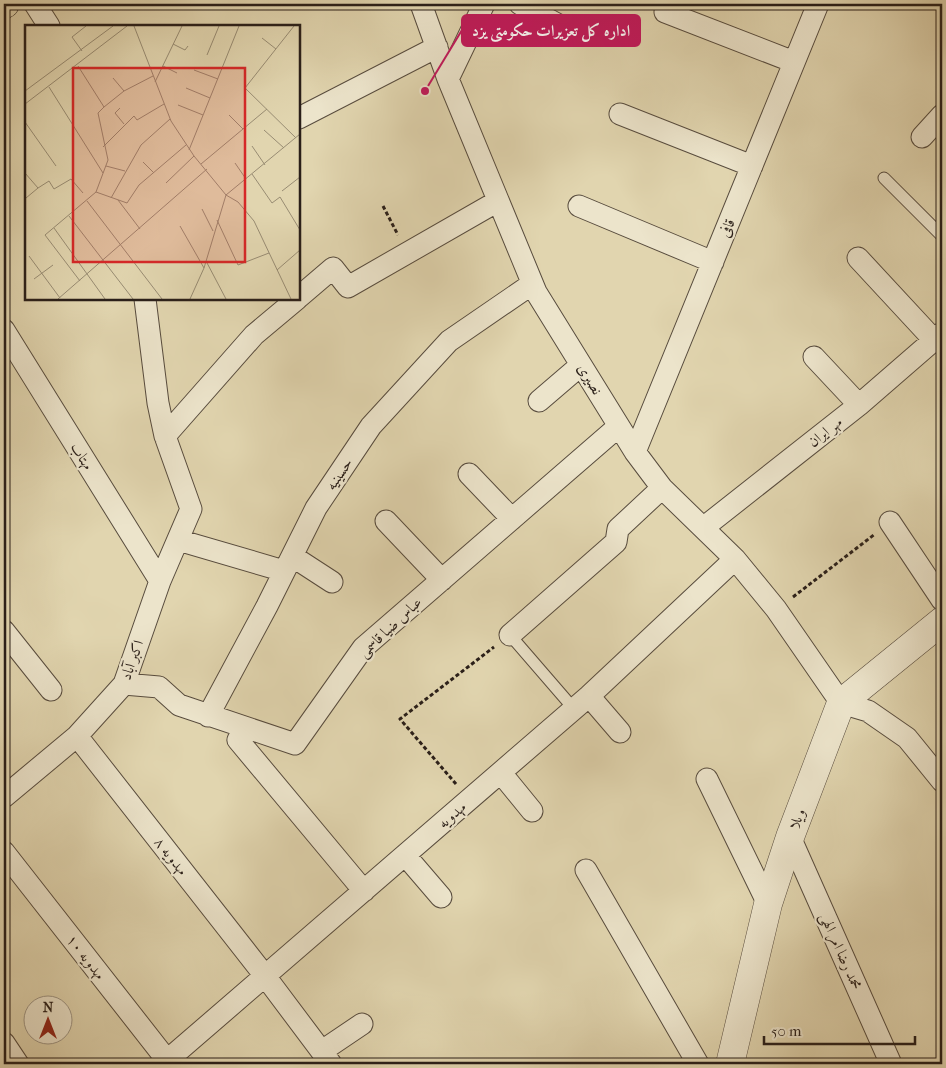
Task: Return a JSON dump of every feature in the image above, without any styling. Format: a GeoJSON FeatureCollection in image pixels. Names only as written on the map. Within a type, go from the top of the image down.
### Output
{"type":"FeatureCollection","features":[{"type":"Feature","properties":{"kind":"street"},"geometry":{"type":"LineString","coordinates":[[35,4],[48,25]]}},
{"type":"Feature","properties":{"kind":"street","name":"نصیری"},"geometry":{"type":"LineString","coordinates":[[421,4],[448,79],[532,284],[619,426],[662,488],[735,559],[776,609],[841,703]]}},
{"type":"Feature","properties":{"kind":"street"},"geometry":{"type":"LineString","coordinates":[[448,79],[484,4]]}},
{"type":"Feature","properties":{"kind":"street"},"geometry":{"type":"LineString","coordinates":[[520,4],[570,31]]}},
{"type":"Feature","properties":{"kind":"street","name":"قافی"},"geometry":{"type":"LineString","coordinates":[[636,452],[818,4]]}},
{"type":"Feature","properties":{"kind":"street"},"geometry":{"type":"LineString","coordinates":[[665,12],[794,62]]}},
{"type":"Feature","properties":{"kind":"street"},"geometry":{"type":"LineString","coordinates":[[300,117],[437,47]]}},
{"type":"Feature","properties":{"kind":"street"},"geometry":{"type":"LineString","coordinates":[[620,114],[752,166]]}},
{"type":"Feature","properties":{"kind":"street"},"geometry":{"type":"LineString","coordinates":[[922,137],[942,115]]}},
{"type":"Feature","properties":{"kind":"street"},"geometry":{"type":"LineString","coordinates":[[300,292],[333,268],[348,287],[498,201]]}},
{"type":"Feature","properties":{"kind":"street"},"geometry":{"type":"LineString","coordinates":[[579,206],[713,262]]}},
{"type":"Feature","properties":{"kind":"street"},"geometry":{"type":"LineString","coordinates":[[858,258],[938,336]]}},
{"type":"Feature","properties":{"kind":"street","name":"حسینیه"},"geometry":{"type":"LineString","coordinates":[[208,716],[316,508],[371,426],[449,341],[532,284]]}},
{"type":"Feature","properties":{"kind":"street"},"geometry":{"type":"LineString","coordinates":[[146,300],[158,402],[165,436]]}},
{"type":"Feature","properties":{"kind":"street"},"geometry":{"type":"LineString","coordinates":[[165,436],[254,335],[287,302]]}},
{"type":"Feature","properties":{"kind":"street","name":"مهتاب"},"geometry":{"type":"LineString","coordinates":[[4,330],[160,581]]}},
{"type":"Feature","properties":{"kind":"street","name":"مهر ایران"},"geometry":{"type":"LineString","coordinates":[[703,528],[859,405],[938,336]]}},
{"type":"Feature","properties":{"kind":"street"},"geometry":{"type":"LineString","coordinates":[[814,357],[859,405]]}},
{"type":"Feature","properties":{"kind":"street"},"geometry":{"type":"LineString","coordinates":[[539,402],[581,365]]}},
{"type":"Feature","properties":{"kind":"street","name":"عباس ضیا قاسمی"},"geometry":{"type":"LineString","coordinates":[[124,684],[159,687],[179,705],[295,744],[363,648],[619,426]]}},
{"type":"Feature","properties":{"kind":"street","name":"اکبر آباد"},"geometry":{"type":"LineString","coordinates":[[4,797],[77,736],[124,684],[160,581],[191,509],[165,436]]}},
{"type":"Feature","properties":{"kind":"street"},"geometry":{"type":"LineString","coordinates":[[469,474],[512,519]]}},
{"type":"Feature","properties":{"kind":"street"},"geometry":{"type":"LineString","coordinates":[[510,635],[616,542],[618,529],[662,488]]}},
{"type":"Feature","properties":{"kind":"street"},"geometry":{"type":"LineString","coordinates":[[386,522],[442,580]]}},
{"type":"Feature","properties":{"kind":"street"},"geometry":{"type":"LineString","coordinates":[[890,522],[942,600]]}},
{"type":"Feature","properties":{"kind":"street"},"geometry":{"type":"LineString","coordinates":[[178,540],[288,564],[332,582]]}},
{"type":"Feature","properties":{"kind":"street","name":"مهدویه"},"geometry":{"type":"LineString","coordinates":[[167,1063],[265,976],[582,703],[735,559]]}},
{"type":"Feature","properties":{"kind":"street"},"geometry":{"type":"LineString","coordinates":[[841,703],[942,621]]}},
{"type":"Feature","properties":{"kind":"street"},"geometry":{"type":"LineString","coordinates":[[4,631],[51,690]]}},
{"type":"Feature","properties":{"kind":"street"},"geometry":{"type":"LineString","coordinates":[[582,703],[620,732]]}},
{"type":"Feature","properties":{"kind":"street"},"geometry":{"type":"LineString","coordinates":[[841,703],[868,711],[907,738],[942,781]]}},
{"type":"Feature","properties":{"kind":"street","name":"ویلا"},"geometry":{"type":"LineString","coordinates":[[731,1064],[768,904],[790,837],[841,703]]}},
{"type":"Feature","properties":{"kind":"street"},"geometry":{"type":"LineString","coordinates":[[244,728],[238,740],[364,891]]}},
{"type":"Feature","properties":{"kind":"street","name":"مهدویه ۸"},"geometry":{"type":"LineString","coordinates":[[77,736],[265,976],[326,1058]]}},
{"type":"Feature","properties":{"kind":"street"},"geometry":{"type":"LineString","coordinates":[[501,773],[532,811]]}},
{"type":"Feature","properties":{"kind":"street"},"geometry":{"type":"LineString","coordinates":[[707,779],[768,904]]}},
{"type":"Feature","properties":{"kind":"street","name":"محمد رضا امر الهی"},"geometry":{"type":"LineString","coordinates":[[790,837],[891,1064]]}},
{"type":"Feature","properties":{"kind":"street","name":"مهدویه ۱۰"},"geometry":{"type":"LineString","coordinates":[[4,852],[167,1063]]}},
{"type":"Feature","properties":{"kind":"street"},"geometry":{"type":"LineString","coordinates":[[405,855],[440,897]]}},
{"type":"Feature","properties":{"kind":"street"},"geometry":{"type":"LineString","coordinates":[[586,870],[698,1064]]}},
{"type":"Feature","properties":{"kind":"street"},"geometry":{"type":"LineString","coordinates":[[326,1058],[362,1024]]}},
{"type":"Feature","properties":{"kind":"street"},"geometry":{"type":"LineString","coordinates":[[4,1043],[18,1064]]}},
{"type":"Feature","properties":{"kind":"lane"},"geometry":{"type":"LineString","coordinates":[[884,178],[942,236]]}},
{"type":"Feature","properties":{"kind":"lane"},"geometry":{"type":"LineString","coordinates":[[510,635],[582,703]]}},
{"type":"Feature","properties":{"kind":"path"},"geometry":{"type":"LineString","coordinates":[[384,206],[407,253]]}},
{"type":"Feature","properties":{"kind":"path"},"geometry":{"type":"LineString","coordinates":[[776,609],[890,522]]}},
{"type":"Feature","properties":{"kind":"path"},"geometry":{"type":"LineString","coordinates":[[469,800],[400,719],[510,635]]}},
{"type":"Feature","properties":{"kind":"place","name":"اداره کل تعزیرات حکومتی یزد"},"geometry":{"type":"Point","coordinates":[425,91]}}]}
